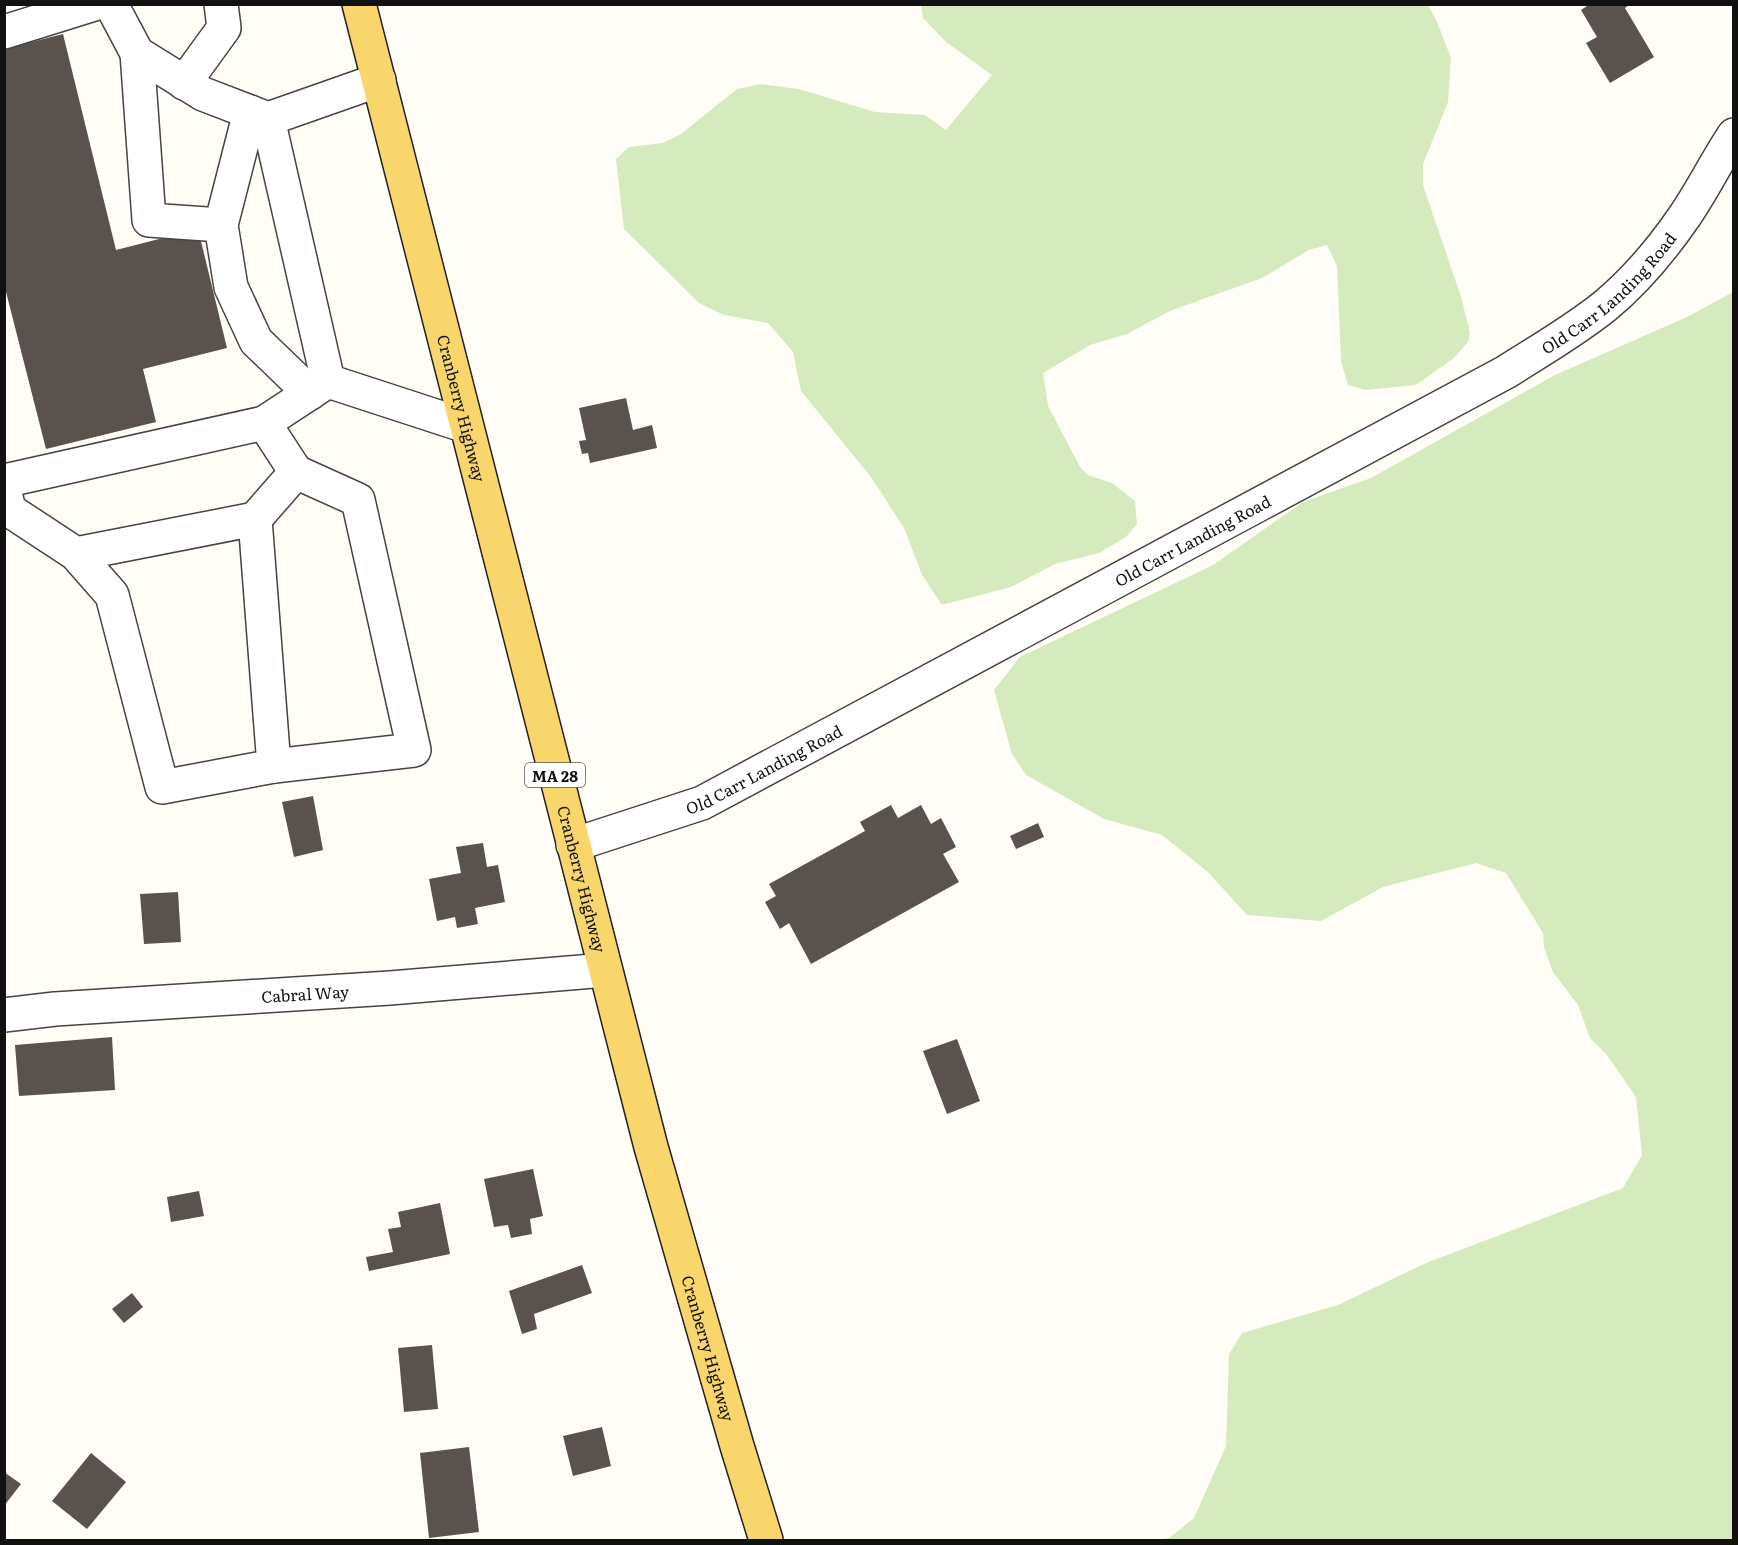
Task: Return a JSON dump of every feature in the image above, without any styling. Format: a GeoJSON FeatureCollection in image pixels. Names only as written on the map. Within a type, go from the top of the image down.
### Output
{"type":"FeatureCollection","features":[{"type":"Feature","properties":{"kind":"main road","name":"Cranberry Highway"},"geometry":{"type":"LineString","coordinates":[[359,4],[651,1147],[766,1540]]}},
{"type":"Feature","properties":{"kind":"street"},"geometry":{"type":"LineString","coordinates":[[4,32],[94,4]]}},
{"type":"Feature","properties":{"kind":"street"},"geometry":{"type":"LineString","coordinates":[[111,4],[137,53],[149,220],[221,225]]}},
{"type":"Feature","properties":{"kind":"street"},"geometry":{"type":"LineString","coordinates":[[184,83],[224,28],[221,4]]}},
{"type":"Feature","properties":{"kind":"street"},"geometry":{"type":"LineString","coordinates":[[137,53],[203,94],[259,115],[378,80]]}},
{"type":"Feature","properties":{"kind":"street"},"geometry":{"type":"LineString","coordinates":[[259,115],[221,225],[231,287],[256,341],[319,387],[466,426]]}},
{"type":"Feature","properties":{"kind":"street"},"geometry":{"type":"LineString","coordinates":[[259,115],[319,387]]}},
{"type":"Feature","properties":{"kind":"street","name":"Old Carr Landing Road"},"geometry":{"type":"LineString","coordinates":[[573,845],[702,803],[1506,372],[1577,327],[1606,305],[1631,281],[1685,216],[1734,135]]}},
{"type":"Feature","properties":{"kind":"street"},"geometry":{"type":"LineString","coordinates":[[4,481],[264,423],[319,387]]}},
{"type":"Feature","properties":{"kind":"street"},"geometry":{"type":"LineString","coordinates":[[4,488],[9,510],[76,554],[112,595],[162,787],[274,766],[414,750],[358,500],[296,472],[264,423]]}},
{"type":"Feature","properties":{"kind":"street"},"geometry":{"type":"LineString","coordinates":[[76,554],[255,519],[296,472]]}},
{"type":"Feature","properties":{"kind":"street"},"geometry":{"type":"LineString","coordinates":[[255,519],[274,766]]}},
{"type":"Feature","properties":{"kind":"street","name":"Cabral Way"},"geometry":{"type":"LineString","coordinates":[[4,1015],[55,1009],[390,988],[605,970]]}},
{"type":"Feature","properties":{"kind":"green space"},"geometry":{"type":"Polygon","coordinates":[[[921,5],[1428,5],[1451,58],[1448,102],[1423,164],[1423,185],[1461,297],[1470,333],[1468,342],[1454,358],[1416,385],[1365,390],[1348,385],[1341,361],[1337,266],[1327,245],[1309,250],[1262,278],[1170,311],[1127,334],[1090,345],[1043,373],[1048,406],[1080,467],[1088,475],[1112,483],[1135,501],[1137,524],[1126,537],[1099,553],[1055,564],[1011,587],[942,605],[922,575],[904,528],[871,477],[801,391],[793,352],[768,323],[724,315],[699,303],[624,229],[616,159],[629,147],[663,143],[681,134],[737,89],[760,84],[799,89],[875,112],[925,115],[946,130],[992,75],[946,42],[923,18],[921,5]]]}},
{"type":"Feature","properties":{"kind":"green space"},"geometry":{"type":"Polygon","coordinates":[[[1733,292],[1733,1540],[1160,1540],[1169,1538],[1194,1518],[1226,1446],[1229,1354],[1242,1333],[1338,1305],[1426,1263],[1623,1188],[1642,1155],[1636,1097],[1607,1055],[1590,1038],[1578,1005],[1553,972],[1544,947],[1543,933],[1506,873],[1476,863],[1383,887],[1321,921],[1247,915],[1208,872],[1162,835],[1104,819],[1026,775],[1012,754],[994,690],[1020,657],[1213,565],[1303,502],[1371,478],[1555,375],[1687,317],[1733,292]]]}},
{"type":"Feature","properties":{"kind":"building"},"geometry":{"type":"Polygon","coordinates":[[[1590,4],[1630,4],[1625,8],[1654,57],[1610,83],[1586,43],[1597,37],[1581,10],[1590,4]]]}},
{"type":"Feature","properties":{"kind":"building"},"geometry":{"type":"Polygon","coordinates":[[[63,34],[116,250],[198,229],[227,348],[143,369],[156,422],[46,449],[4,284],[4,49],[63,34]]]}},
{"type":"Feature","properties":{"kind":"building"},"geometry":{"type":"Polygon","coordinates":[[[626,398],[633,430],[652,425],[657,448],[590,463],[588,453],[582,454],[579,441],[586,440],[579,408],[626,398]]]}},
{"type":"Feature","properties":{"kind":"building"},"geometry":{"type":"Polygon","coordinates":[[[313,796],[323,850],[294,857],[282,802],[313,796]]]}},
{"type":"Feature","properties":{"kind":"building"},"geometry":{"type":"Polygon","coordinates":[[[891,805],[898,818],[921,805],[931,824],[941,818],[956,847],[943,854],[959,882],[811,964],[789,923],[780,929],[765,902],[776,896],[769,884],[865,831],[860,822],[891,805]]]}},
{"type":"Feature","properties":{"kind":"building"},"geometry":{"type":"Polygon","coordinates":[[[1038,823],[1044,837],[1016,849],[1010,836],[1038,823]]]}},
{"type":"Feature","properties":{"kind":"building"},"geometry":{"type":"Polygon","coordinates":[[[483,843],[487,867],[498,865],[505,902],[475,908],[478,924],[457,928],[455,917],[437,921],[429,879],[461,873],[456,847],[483,843]]]}},
{"type":"Feature","properties":{"kind":"building"},"geometry":{"type":"Polygon","coordinates":[[[178,892],[181,942],[144,944],[140,894],[178,892]]]}},
{"type":"Feature","properties":{"kind":"building"},"geometry":{"type":"Polygon","coordinates":[[[112,1037],[115,1090],[19,1096],[15,1045],[112,1037]]]}},
{"type":"Feature","properties":{"kind":"building"},"geometry":{"type":"Polygon","coordinates":[[[957,1039],[980,1101],[947,1114],[923,1051],[957,1039]]]}},
{"type":"Feature","properties":{"kind":"building"},"geometry":{"type":"Polygon","coordinates":[[[533,1169],[543,1216],[530,1219],[532,1234],[511,1238],[508,1225],[494,1227],[484,1179],[533,1169]]]}},
{"type":"Feature","properties":{"kind":"building"},"geometry":{"type":"Polygon","coordinates":[[[199,1191],[204,1216],[171,1222],[167,1197],[199,1191]]]}},
{"type":"Feature","properties":{"kind":"building"},"geometry":{"type":"Polygon","coordinates":[[[440,1203],[450,1254],[369,1271],[366,1257],[393,1252],[388,1229],[401,1227],[398,1212],[440,1203]]]}},
{"type":"Feature","properties":{"kind":"building"},"geometry":{"type":"Polygon","coordinates":[[[582,1265],[592,1293],[534,1314],[537,1329],[522,1334],[509,1291],[582,1265]]]}},
{"type":"Feature","properties":{"kind":"building"},"geometry":{"type":"Polygon","coordinates":[[[132,1293],[143,1307],[124,1323],[112,1309],[132,1293]]]}},
{"type":"Feature","properties":{"kind":"building"},"geometry":{"type":"Polygon","coordinates":[[[432,1345],[438,1409],[404,1412],[398,1348],[432,1345]]]}},
{"type":"Feature","properties":{"kind":"building"},"geometry":{"type":"Polygon","coordinates":[[[602,1427],[611,1466],[573,1476],[563,1436],[602,1427]]]}},
{"type":"Feature","properties":{"kind":"building"},"geometry":{"type":"Polygon","coordinates":[[[469,1447],[479,1532],[429,1538],[420,1453],[469,1447]]]}},
{"type":"Feature","properties":{"kind":"building"},"geometry":{"type":"Polygon","coordinates":[[[91,1453],[126,1482],[87,1529],[52,1501],[91,1453]]]}},
{"type":"Feature","properties":{"kind":"building"},"geometry":{"type":"Polygon","coordinates":[[[4,1472],[21,1484],[4,1506],[4,1472]]]}}]}
